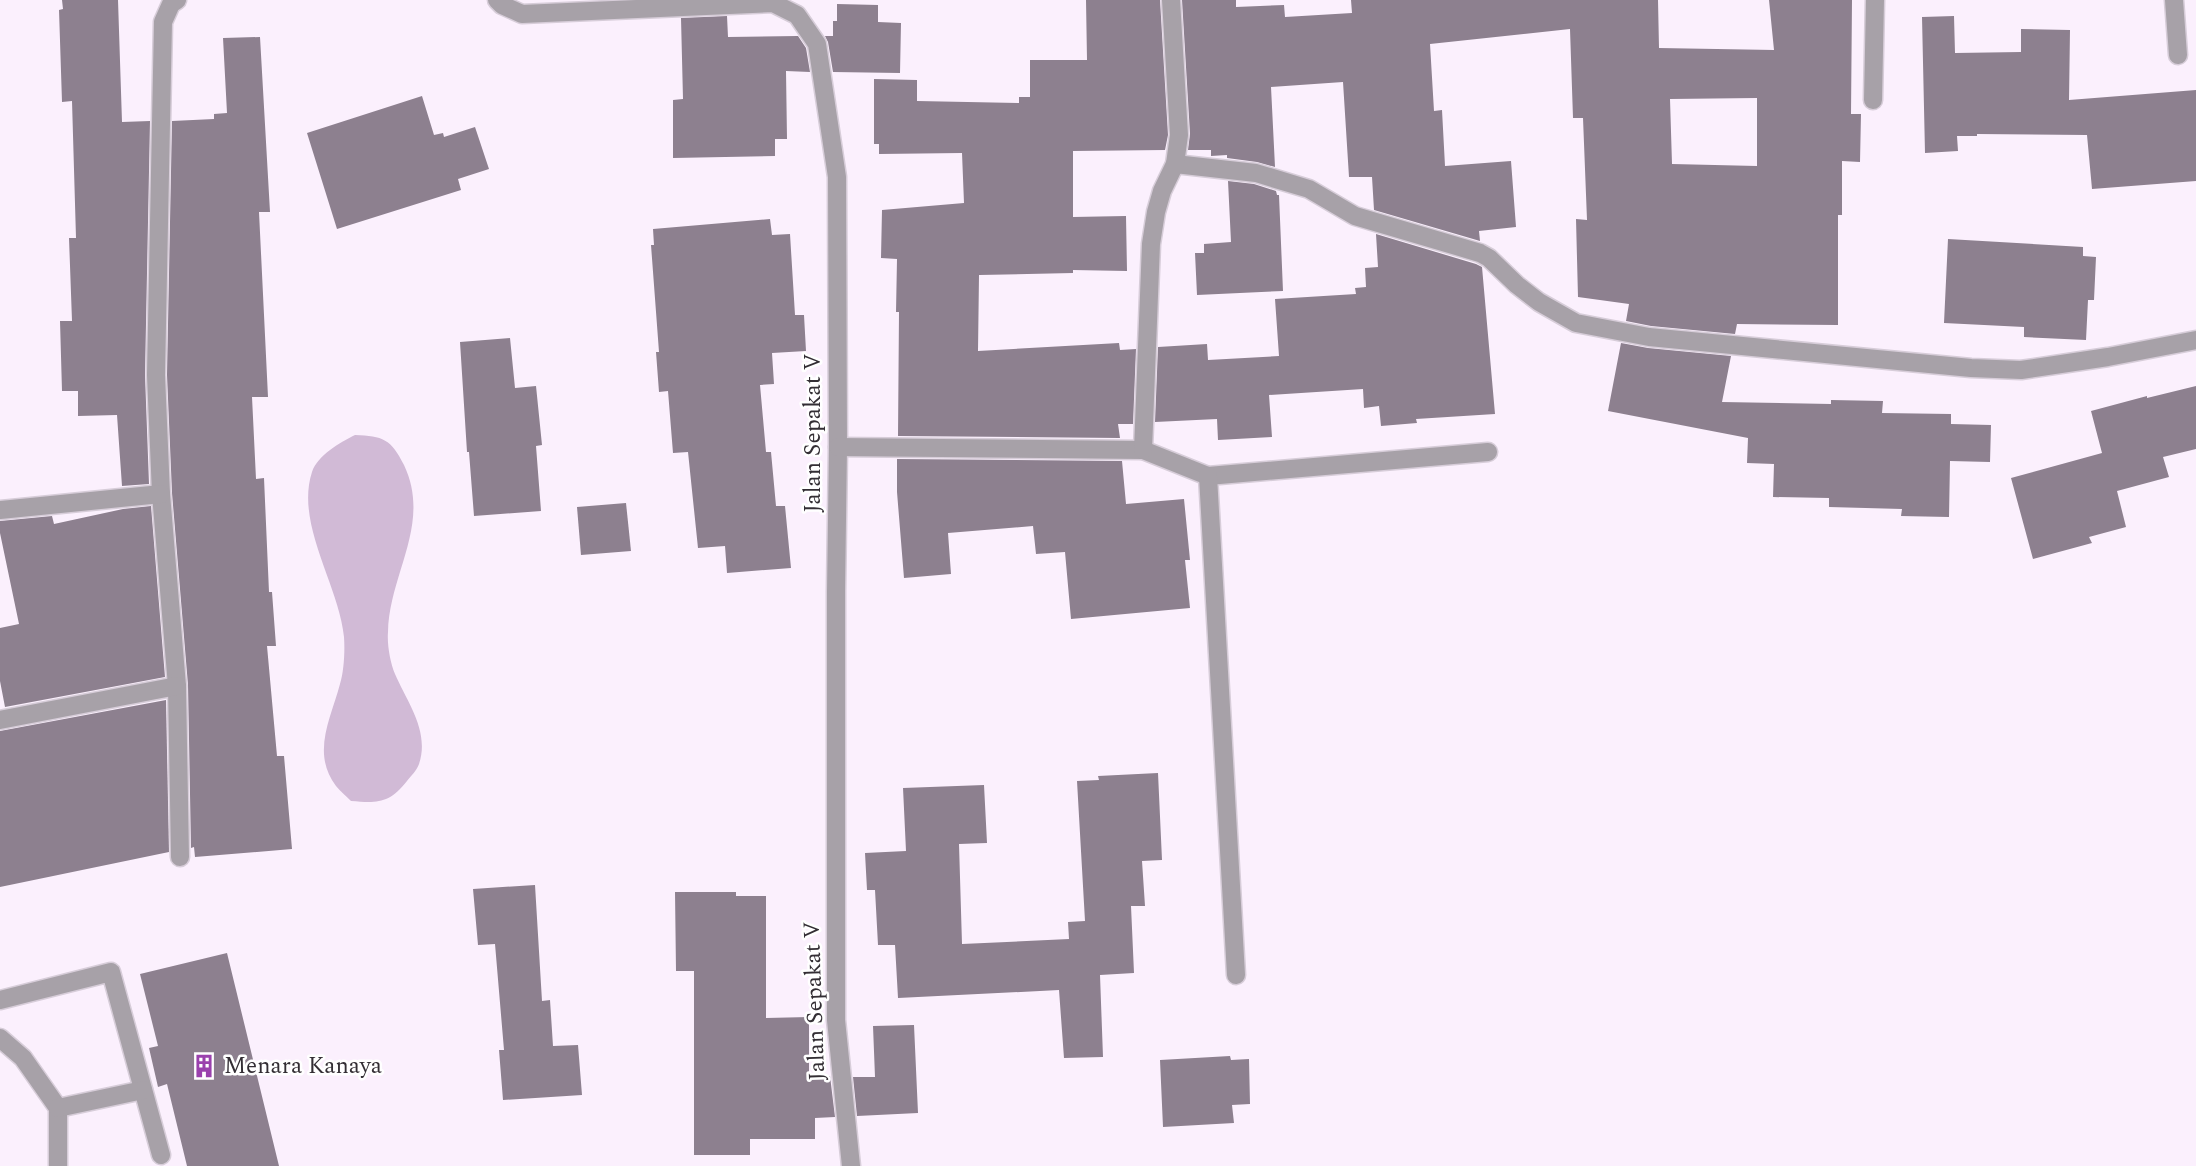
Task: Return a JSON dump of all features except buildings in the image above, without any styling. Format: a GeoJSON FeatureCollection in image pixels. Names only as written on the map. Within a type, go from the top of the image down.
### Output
{"type":"FeatureCollection","features":[{"type":"Feature","properties":{"kind":"street"},"geometry":{"type":"LineString","coordinates":[[177,0],[170,4],[163,22],[160,72],[156,375],[161,494],[177,686],[180,857]]}},
{"type":"Feature","properties":{"kind":"street","name":"Jalan Sepakat V"},"geometry":{"type":"LineString","coordinates":[[497,0],[522,14],[773,3],[797,15],[817,44],[836,177],[836,1020],[851,1166]]}},
{"type":"Feature","properties":{"kind":"street"},"geometry":{"type":"LineString","coordinates":[[1143,450],[1151,244],[1162,191],[1175,164],[1179,135],[1171,0]]}},
{"type":"Feature","properties":{"kind":"street"},"geometry":{"type":"LineString","coordinates":[[1873,100],[1875,0]]}},
{"type":"Feature","properties":{"kind":"street"},"geometry":{"type":"LineString","coordinates":[[2174,0],[2178,55]]}},
{"type":"Feature","properties":{"kind":"street"},"geometry":{"type":"LineString","coordinates":[[1175,164],[1256,173],[1309,189],[1355,216],[1489,258],[1539,302],[1576,323],[1649,337],[1970,368],[2021,370],[2196,340]]}},
{"type":"Feature","properties":{"kind":"street"},"geometry":{"type":"LineString","coordinates":[[838,447],[1143,450],[1208,476],[1488,452]]}},
{"type":"Feature","properties":{"kind":"street"},"geometry":{"type":"LineString","coordinates":[[1208,476],[1237,975]]}},
{"type":"Feature","properties":{"kind":"street"},"geometry":{"type":"LineString","coordinates":[[0,510],[161,494]]}},
{"type":"Feature","properties":{"kind":"street"},"geometry":{"type":"LineString","coordinates":[[0,720],[177,686]]}},
{"type":"Feature","properties":{"kind":"street"},"geometry":{"type":"LineString","coordinates":[[0,1000],[111,972],[161,1155]]}},
{"type":"Feature","properties":{"kind":"street"},"geometry":{"type":"LineString","coordinates":[[0,1038],[23,1058],[58,1108],[58,1166]]}},
{"type":"Feature","properties":{"kind":"street"},"geometry":{"type":"LineString","coordinates":[[58,1108],[143,1090]]}},
{"type":"Feature","properties":{"kind":"shaded area"},"geometry":{"type":"Polygon","coordinates":[[[355,435],[373,436],[390,444],[404,465],[411,487],[412,528],[390,611],[388,642],[393,669],[416,717],[422,740],[419,764],[400,789],[388,798],[368,802],[351,801],[336,786],[325,761],[325,735],[340,684],[344,637],[313,533],[308,492],[312,472],[319,460],[355,435]]]}},
{"type":"Feature","properties":{"kind":"place","name":"Menara Kanaya"},"geometry":{"type":"Point","coordinates":[204,1066]}}]}
